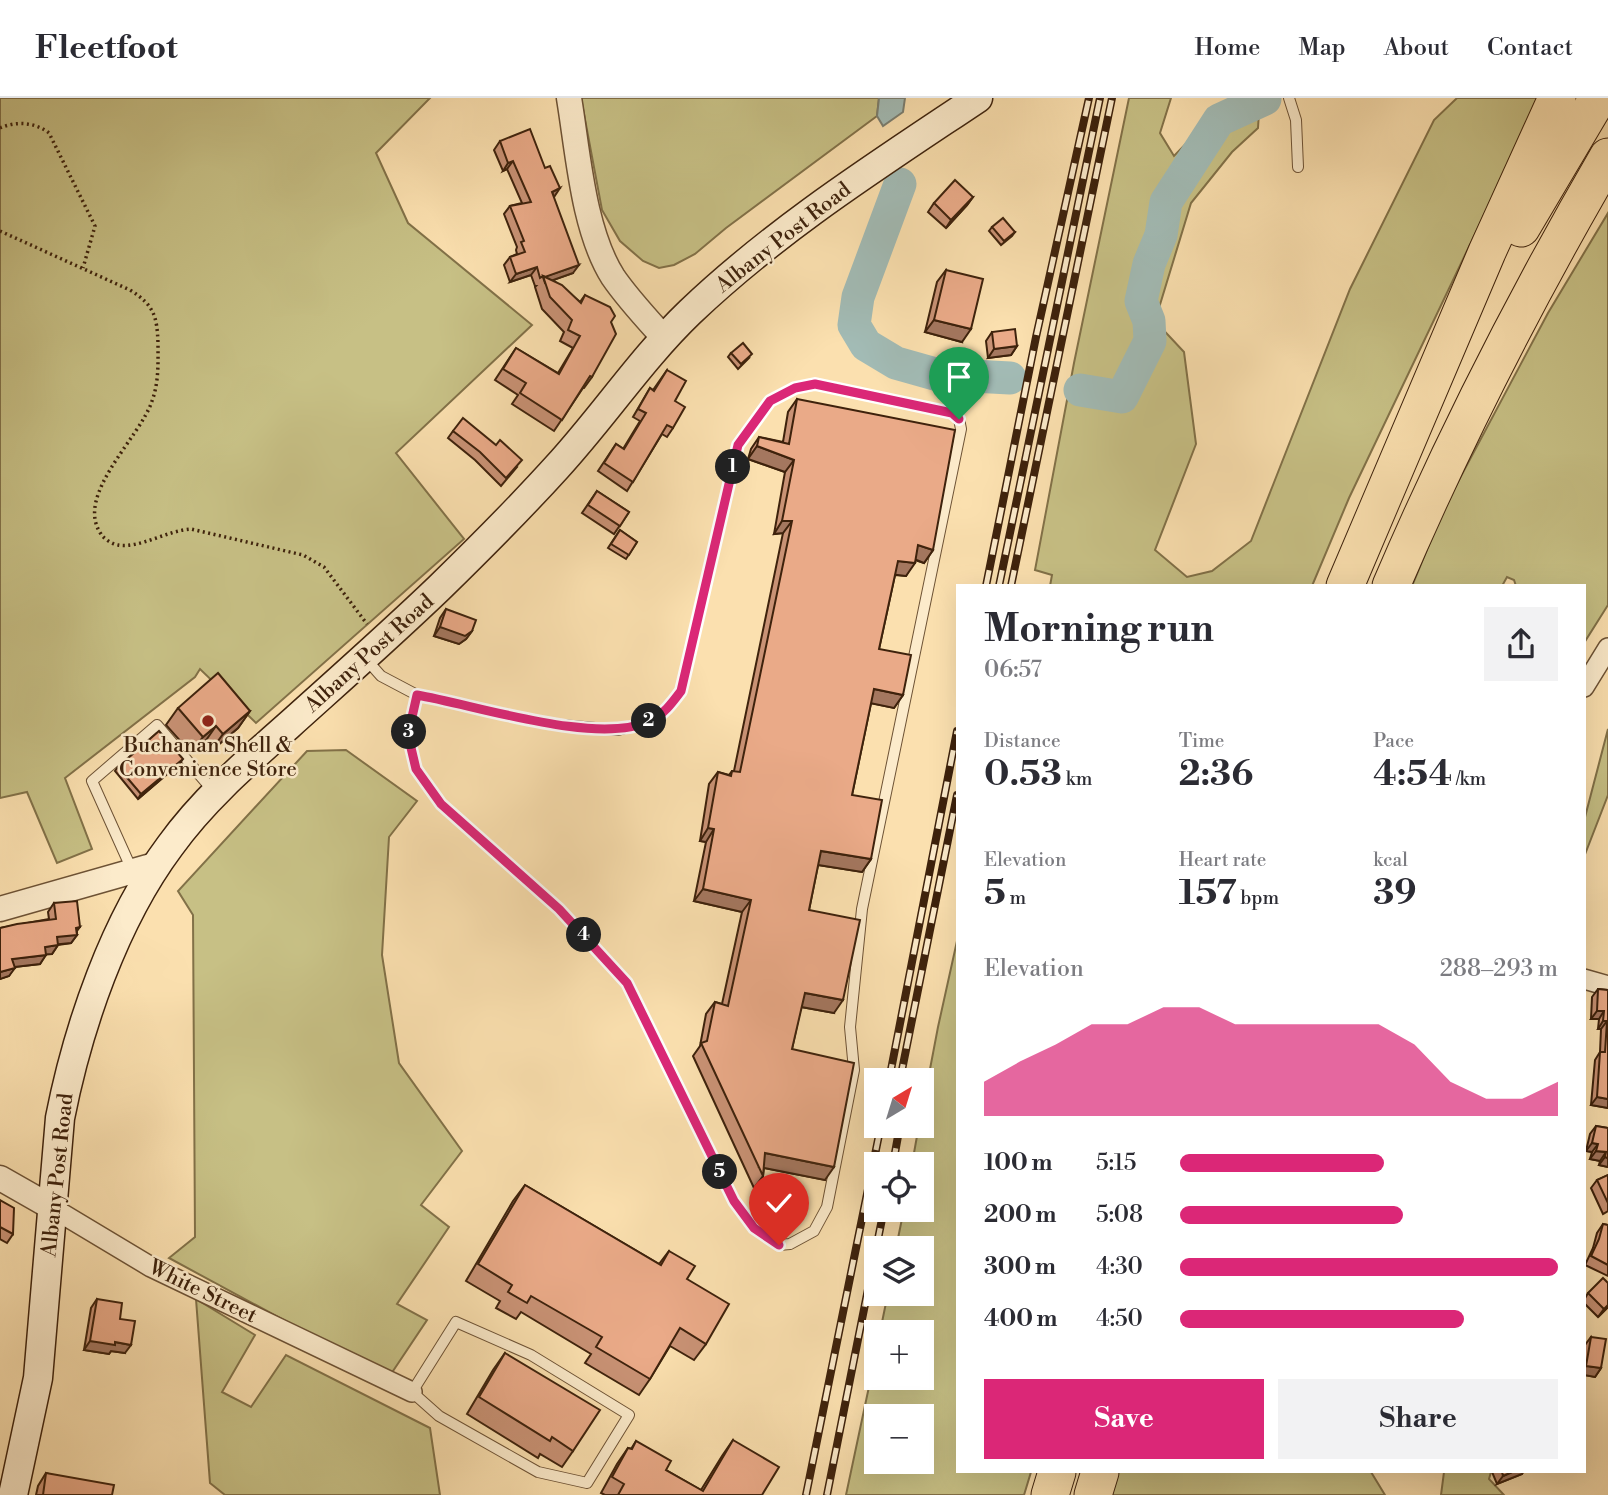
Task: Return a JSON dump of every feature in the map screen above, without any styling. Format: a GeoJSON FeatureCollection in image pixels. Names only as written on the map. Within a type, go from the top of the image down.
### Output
{"type":"FeatureCollection","features":[{"type":"Feature","properties":{"kind":"highway"},"geometry":{"type":"LineString","coordinates":[[1346,584],[1487,252],[1557,98]]}},
{"type":"Feature","properties":{"kind":"highway"},"geometry":{"type":"LineString","coordinates":[[1414,422],[1548,180],[1598,98]]}},
{"type":"Feature","properties":{"kind":"highway"},"geometry":{"type":"LineString","coordinates":[[1392,584],[1477,400],[1553,251],[1608,157]]}},
{"type":"Feature","properties":{"kind":"highway"},"geometry":{"type":"LineString","coordinates":[[1582,201],[1608,165]]}},
{"type":"Feature","properties":{"kind":"highway"},"geometry":{"type":"LineString","coordinates":[[1050,1495],[1057,1473]]}},
{"type":"Feature","properties":{"kind":"highway"},"geometry":{"type":"LineString","coordinates":[[1093,1495],[1100,1473]]}},
{"type":"Feature","properties":{"kind":"main road","name":"Albany Post Road"},"geometry":{"type":"LineString","coordinates":[[13,1495],[38,1378],[60,1118],[83,1027],[145,867],[215,793],[440,587],[558,467],[687,315],[797,220],[966,102]]}},
{"type":"Feature","properties":{"kind":"street"},"geometry":{"type":"LineString","coordinates":[[569,98],[589,217],[598,245],[611,275],[665,339]]}},
{"type":"Feature","properties":{"kind":"street"},"geometry":{"type":"LineString","coordinates":[[1586,684],[1608,648]]}},
{"type":"Feature","properties":{"kind":"street"},"geometry":{"type":"LineString","coordinates":[[0,909],[145,867]]}},
{"type":"Feature","properties":{"kind":"street"},"geometry":{"type":"LineString","coordinates":[[1586,980],[1608,986]]}},
{"type":"Feature","properties":{"kind":"street","name":"White Street"},"geometry":{"type":"LineString","coordinates":[[0,1178],[151,1267],[412,1392]]}},
{"type":"Feature","properties":{"kind":"lane"},"geometry":{"type":"LineString","coordinates":[[1289,98],[1296,120],[1298,167]]}},
{"type":"Feature","properties":{"kind":"lane"},"geometry":{"type":"LineString","coordinates":[[373,650],[381,676],[417,695],[550,724],[618,730],[649,721],[665,711],[681,691],[738,445],[770,401],[795,388],[815,384],[952,413],[959,419],[961,429],[862,909],[850,1027],[854,1070],[827,1207],[814,1231],[790,1244],[779,1245],[754,1228],[734,1201],[627,983],[559,909],[441,804],[416,769],[408,735],[417,695]]}},
{"type":"Feature","properties":{"kind":"lane"},"geometry":{"type":"LineString","coordinates":[[145,867],[92,781],[157,725],[215,793]]}},
{"type":"Feature","properties":{"kind":"lane"},"geometry":{"type":"LineString","coordinates":[[457,1322],[531,1355],[629,1415],[587,1483],[538,1472],[439,1416],[412,1392],[457,1322]]}},
{"type":"Feature","properties":{"kind":"path"},"geometry":{"type":"LineString","coordinates":[[0,128],[22,123],[40,126],[49,133],[95,226],[83,268]]}},
{"type":"Feature","properties":{"kind":"path"},"geometry":{"type":"LineString","coordinates":[[0,231],[130,290],[145,299],[157,322],[157,381],[152,402],[97,494],[95,525],[103,537],[116,545],[128,545],[177,530],[191,529],[303,555],[324,567],[373,650]]}},
{"type":"Feature","properties":{"kind":"shaded area"},"geometry":{"type":"Polygon","coordinates":[[[0,98],[430,98],[376,153],[408,223],[532,325],[396,453],[464,539],[256,723],[200,669],[195,677],[65,778],[92,849],[57,863],[27,792],[0,798],[0,98]]]}},
{"type":"Feature","properties":{"kind":"shaded area"},"geometry":{"type":"Polygon","coordinates":[[[581,98],[879,98],[877,116],[695,254],[674,265],[659,268],[643,261],[620,241],[602,210],[581,98]]]}},
{"type":"Feature","properties":{"kind":"shaded area"},"geometry":{"type":"Polygon","coordinates":[[[1129,98],[1171,98],[1160,133],[1174,156],[1205,124],[1240,102],[1259,112],[1258,128],[1232,152],[1191,203],[1155,321],[1184,352],[1196,444],[1155,550],[1187,577],[1212,571],[1251,541],[1350,289],[1434,120],[1457,98],[1540,98],[1349,498],[1313,584],[1050,584],[1052,575],[1035,570],[1074,363],[1129,98]]]}},
{"type":"Feature","properties":{"kind":"shaded area"},"geometry":{"type":"Polygon","coordinates":[[[1608,213],[1608,605],[1586,640],[1586,584],[1515,584],[1514,580],[1507,577],[1503,584],[1413,584],[1444,508],[1548,313],[1608,213]]]}},
{"type":"Feature","properties":{"kind":"shaded area"},"geometry":{"type":"Polygon","coordinates":[[[1608,729],[1608,795],[1586,852],[1586,813],[1608,729]]]}},
{"type":"Feature","properties":{"kind":"shaded area"},"geometry":{"type":"Polygon","coordinates":[[[346,750],[417,801],[389,837],[382,955],[399,1063],[462,1151],[421,1205],[449,1227],[397,1304],[427,1320],[389,1377],[169,1258],[195,1237],[193,915],[178,891],[307,751],[346,750]]]}},
{"type":"Feature","properties":{"kind":"shaded area"},"geometry":{"type":"Polygon","coordinates":[[[956,946],[956,1473],[1031,1473],[1024,1495],[846,1495],[864,1410],[864,1474],[934,1474],[934,1404],[865,1404],[868,1390],[934,1390],[934,1320],[882,1320],[885,1306],[934,1306],[934,1236],[898,1236],[901,1222],[934,1222],[934,1152],[914,1152],[917,1138],[934,1138],[934,1068],[930,1068],[956,946]]]}},
{"type":"Feature","properties":{"kind":"shaded area"},"geometry":{"type":"Polygon","coordinates":[[[196,1299],[255,1335],[222,1392],[251,1407],[286,1355],[430,1428],[440,1495],[225,1495],[210,1483],[196,1299]]]}},
{"type":"Feature","properties":{"kind":"shaded area"},"geometry":{"type":"Polygon","coordinates":[[[1117,1473],[1372,1473],[1385,1495],[1111,1495],[1117,1473]]]}},
{"type":"Feature","properties":{"kind":"shaded area"},"geometry":{"type":"Polygon","coordinates":[[[1444,1473],[1491,1473],[1489,1479],[1504,1495],[1441,1495],[1444,1473]]]}},
{"type":"Feature","properties":{"kind":"water"},"geometry":{"type":"Polygon","coordinates":[[[879,98],[905,98],[903,112],[883,126],[877,116],[879,98]]]}},
{"type":"Feature","properties":{"kind":"building"},"geometry":{"type":"Polygon","coordinates":[[[530,129],[545,168],[550,166],[560,188],[552,192],[579,265],[540,278],[537,267],[516,274],[510,257],[525,252],[521,242],[524,241],[510,206],[531,202],[513,161],[508,163],[500,141],[530,129]]]}},
{"type":"Feature","properties":{"kind":"building"},"geometry":{"type":"Polygon","coordinates":[[[955,180],[973,197],[951,220],[934,203],[955,180]]]}},
{"type":"Feature","properties":{"kind":"building"},"geometry":{"type":"Polygon","coordinates":[[[1003,218],[1015,232],[1004,241],[992,227],[1003,218]]]}},
{"type":"Feature","properties":{"kind":"building"},"geometry":{"type":"Polygon","coordinates":[[[946,270],[983,279],[971,329],[934,320],[946,270]]]}},
{"type":"Feature","properties":{"kind":"building"},"geometry":{"type":"Polygon","coordinates":[[[543,276],[562,285],[581,303],[585,295],[610,307],[615,316],[611,322],[616,334],[592,377],[590,376],[562,420],[520,393],[526,383],[503,369],[516,348],[559,374],[580,336],[568,330],[572,320],[550,297],[543,276]]]}},
{"type":"Feature","properties":{"kind":"building"},"geometry":{"type":"Polygon","coordinates":[[[1015,329],[1017,346],[994,349],[992,332],[1015,329]]]}},
{"type":"Feature","properties":{"kind":"building"},"geometry":{"type":"Polygon","coordinates":[[[743,343],[752,354],[741,364],[731,353],[743,343]]]}},
{"type":"Feature","properties":{"kind":"building"},"geometry":{"type":"Polygon","coordinates":[[[667,370],[686,381],[675,401],[685,407],[673,428],[667,425],[633,482],[604,463],[616,444],[624,449],[646,413],[638,409],[650,388],[654,391],[667,370]]]}},
{"type":"Feature","properties":{"kind":"building"},"geometry":{"type":"Polygon","coordinates":[[[797,399],[955,430],[933,550],[918,545],[915,563],[898,561],[879,649],[911,655],[903,695],[874,689],[852,795],[882,800],[871,859],[821,851],[809,910],[860,920],[843,1000],[805,993],[792,1049],[854,1063],[834,1167],[765,1153],[763,1176],[701,1043],[707,1041],[715,1002],[728,1006],[751,900],[703,889],[714,829],[708,828],[718,772],[731,776],[732,771],[740,772],[792,521],[782,521],[794,460],[757,446],[759,437],[789,444],[797,399]]]}},
{"type":"Feature","properties":{"kind":"building"},"geometry":{"type":"Polygon","coordinates":[[[463,418],[496,445],[500,440],[522,460],[506,478],[480,452],[453,431],[463,418]]]}},
{"type":"Feature","properties":{"kind":"building"},"geometry":{"type":"Polygon","coordinates":[[[597,491],[629,512],[620,526],[588,505],[597,491]]]}},
{"type":"Feature","properties":{"kind":"building"},"geometry":{"type":"Polygon","coordinates":[[[620,530],[637,542],[629,555],[611,544],[620,530]]]}},
{"type":"Feature","properties":{"kind":"building"},"geometry":{"type":"Polygon","coordinates":[[[446,609],[476,620],[472,631],[465,636],[440,627],[446,609]]]}},
{"type":"Feature","properties":{"kind":"building"},"geometry":{"type":"Polygon","coordinates":[[[218,673],[250,711],[223,734],[216,726],[203,737],[178,708],[218,673]]]}},
{"type":"Feature","properties":{"kind":"building"},"geometry":{"type":"Polygon","coordinates":[[[159,731],[183,759],[141,794],[118,767],[159,731]]]}},
{"type":"Feature","properties":{"kind":"building"},"geometry":{"type":"Polygon","coordinates":[[[77,901],[80,927],[76,928],[77,935],[57,937],[58,945],[45,947],[46,955],[12,959],[15,968],[0,972],[0,928],[56,919],[54,903],[77,901]]]}},
{"type":"Feature","properties":{"kind":"building"},"geometry":{"type":"Polygon","coordinates":[[[1598,989],[1608,990],[1608,1099],[1597,1097],[1600,1052],[1605,1052],[1607,1021],[1603,1021],[1604,1011],[1597,1011],[1598,989]]]}},
{"type":"Feature","properties":{"kind":"building"},"geometry":{"type":"Polygon","coordinates":[[[1596,1126],[1608,1128],[1608,1158],[1605,1157],[1606,1152],[1596,1151],[1598,1144],[1592,1143],[1596,1126]]]}},
{"type":"Feature","properties":{"kind":"building"},"geometry":{"type":"Polygon","coordinates":[[[1608,1175],[1608,1203],[1597,1180],[1608,1175]]]}},
{"type":"Feature","properties":{"kind":"building"},"geometry":{"type":"Polygon","coordinates":[[[525,1185],[661,1265],[669,1251],[695,1266],[687,1279],[729,1304],[706,1344],[680,1328],[650,1379],[596,1347],[602,1337],[531,1296],[527,1303],[508,1292],[512,1285],[478,1264],[525,1185]]]}},
{"type":"Feature","properties":{"kind":"building"},"geometry":{"type":"Polygon","coordinates":[[[0,1200],[14,1208],[13,1234],[0,1227],[0,1200]]]}},
{"type":"Feature","properties":{"kind":"building"},"geometry":{"type":"Polygon","coordinates":[[[1603,1224],[1608,1225],[1608,1265],[1591,1256],[1603,1224]]]}},
{"type":"Feature","properties":{"kind":"building"},"geometry":{"type":"Polygon","coordinates":[[[1603,1278],[1608,1283],[1608,1305],[1604,1309],[1588,1293],[1603,1278]]]}},
{"type":"Feature","properties":{"kind":"building"},"geometry":{"type":"Polygon","coordinates":[[[97,1299],[122,1303],[120,1319],[135,1321],[131,1345],[90,1341],[97,1299]]]}},
{"type":"Feature","properties":{"kind":"building"},"geometry":{"type":"Polygon","coordinates":[[[1591,1337],[1606,1339],[1601,1368],[1586,1366],[1591,1337]]]}},
{"type":"Feature","properties":{"kind":"building"},"geometry":{"type":"Polygon","coordinates":[[[505,1353],[600,1410],[573,1451],[552,1437],[550,1441],[479,1397],[505,1353]]]}},
{"type":"Feature","properties":{"kind":"building"},"geometry":{"type":"Polygon","coordinates":[[[733,1440],[779,1467],[762,1495],[618,1495],[624,1484],[612,1477],[628,1448],[632,1449],[636,1441],[671,1461],[666,1470],[703,1491],[733,1440]]]}},
{"type":"Feature","properties":{"kind":"building"},"geometry":{"type":"Polygon","coordinates":[[[46,1473],[114,1485],[112,1495],[43,1495],[46,1473]]]}},
{"type":"Feature","properties":{"kind":"waterway"},"geometry":{"type":"LineString","coordinates":[[1080,390],[1122,397],[1150,341],[1149,321],[1141,301],[1149,264],[1161,235],[1166,202],[1219,120],[1265,99]]}},
{"type":"Feature","properties":{"kind":"waterway"},"geometry":{"type":"LineString","coordinates":[[900,184],[858,297],[854,325],[866,345],[896,363],[935,374],[1010,378]]}},
{"type":"Feature","properties":{"kind":"railway"},"geometry":{"type":"LineString","coordinates":[[986,584],[1036,337],[1089,98]]}},
{"type":"Feature","properties":{"kind":"railway"},"geometry":{"type":"LineString","coordinates":[[999,584],[1100,98]]}},
{"type":"Feature","properties":{"kind":"railway"},"geometry":{"type":"LineString","coordinates":[[1011,584],[1112,98]]}},
{"type":"Feature","properties":{"kind":"railway"},"geometry":{"type":"LineString","coordinates":[[891,1068],[956,736]]}},
{"type":"Feature","properties":{"kind":"railway"},"geometry":{"type":"LineString","coordinates":[[902,1068],[956,800]]}},
{"type":"Feature","properties":{"kind":"railway"},"geometry":{"type":"LineString","coordinates":[[806,1495],[878,1138]]}},
{"type":"Feature","properties":{"kind":"railway"},"geometry":{"type":"LineString","coordinates":[[895,1152],[898,1138]]}},
{"type":"Feature","properties":{"kind":"railway"},"geometry":{"type":"LineString","coordinates":[[827,1495],[881,1222]]}},
{"type":"Feature","properties":{"kind":"place","name":"Buchanan Shell & Convenience Store"},"geometry":{"type":"Point","coordinates":[208,721]}},
{"type":"Feature","properties":{"kind":"route"},"geometry":{"type":"LineString","coordinates":[[779,1245],[754,1228],[734,1201],[627,983],[559,909],[441,804],[416,769],[408,735],[411,716],[417,695],[550,724],[618,730],[649,721],[665,711],[681,691],[738,445],[770,401],[795,388],[815,384],[952,413],[959,419]]}}]}
